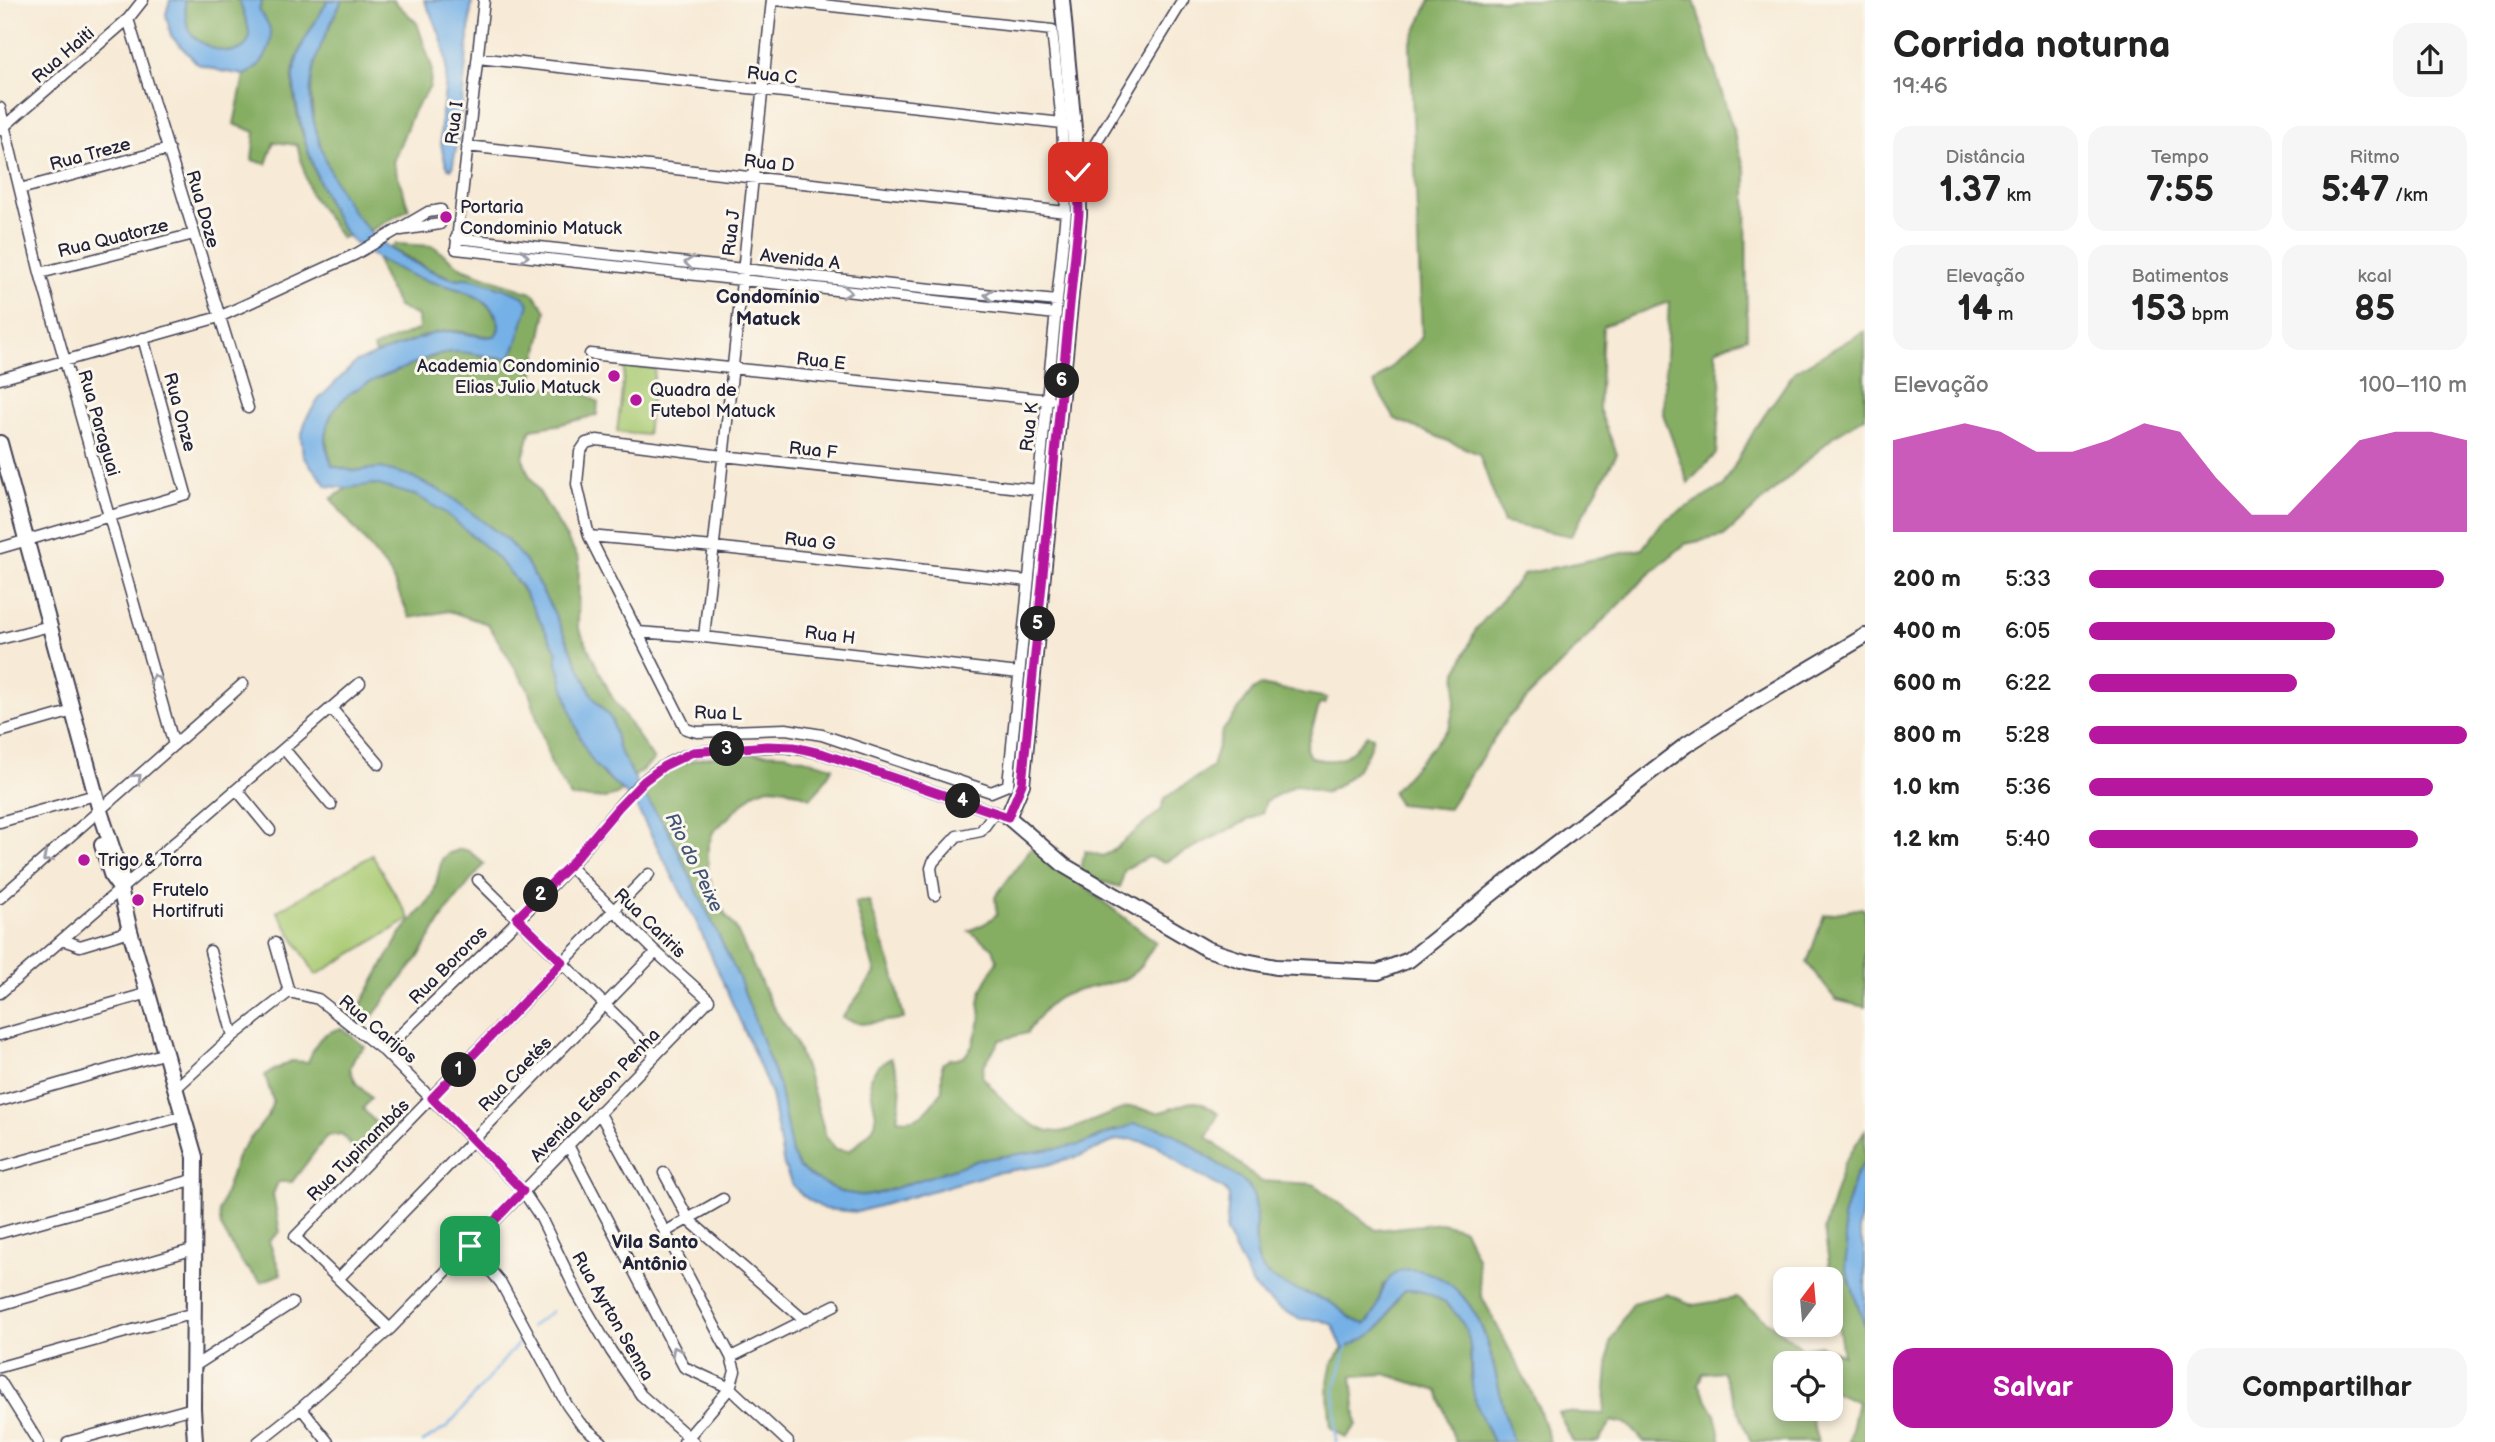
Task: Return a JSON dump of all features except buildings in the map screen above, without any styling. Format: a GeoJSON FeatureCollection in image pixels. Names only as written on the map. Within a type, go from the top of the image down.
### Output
{"type":"FeatureCollection","features":[{"type":"Feature","properties":{"kind":"street","name":"Rua Haiti"},"geometry":{"type":"LineString","coordinates":[[2,129],[128,19],[143,0]]}},
{"type":"Feature","properties":{"kind":"street","name":"Rua I"},"geometry":{"type":"LineString","coordinates":[[456,243],[450,217],[467,146],[484,0]]}},
{"type":"Feature","properties":{"kind":"street","name":"Rua K"},"geometry":{"type":"LineString","coordinates":[[774,0],[1052,30],[1062,123],[1066,212],[1008,785]]}},
{"type":"Feature","properties":{"kind":"street","name":"Rua J"},"geometry":{"type":"LineString","coordinates":[[704,637],[774,0]]}},
{"type":"Feature","properties":{"kind":"street"},"geometry":{"type":"LineString","coordinates":[[934,895],[933,862],[957,836],[981,831],[1002,815],[1022,784],[1079,214],[1078,172],[1062,0]]}},
{"type":"Feature","properties":{"kind":"street"},"geometry":{"type":"LineString","coordinates":[[1078,172],[1183,0]]}},
{"type":"Feature","properties":{"kind":"street","name":"Rua Doze"},"geometry":{"type":"LineString","coordinates":[[128,19],[248,408]]}},
{"type":"Feature","properties":{"kind":"street","name":"Rua C"},"geometry":{"type":"LineString","coordinates":[[478,58],[1062,123]]}},
{"type":"Feature","properties":{"kind":"street","name":"Rua Paraguai"},"geometry":{"type":"LineString","coordinates":[[0,108],[2,129],[40,273],[174,745]]}},
{"type":"Feature","properties":{"kind":"street","name":"Rua D"},"geometry":{"type":"LineString","coordinates":[[467,146],[1066,212]]}},
{"type":"Feature","properties":{"kind":"street","name":"Rua Treze"},"geometry":{"type":"LineString","coordinates":[[20,189],[169,149]]}},
{"type":"Feature","properties":{"kind":"street"},"geometry":{"type":"LineString","coordinates":[[0,379],[219,317],[356,254],[428,212],[450,217]]}},
{"type":"Feature","properties":{"kind":"street"},"geometry":{"type":"LineString","coordinates":[[395,232],[450,217]]}},
{"type":"Feature","properties":{"kind":"street","name":"Rua Quatorze"},"geometry":{"type":"LineString","coordinates":[[40,273],[194,234]]}},
{"type":"Feature","properties":{"kind":"street","name":"Avenida A"},"geometry":{"type":"LineString","coordinates":[[456,243],[575,262],[742,281],[1057,301]]}},
{"type":"Feature","properties":{"kind":"street","name":"Avenida A"},"geometry":{"type":"LineString","coordinates":[[456,243],[576,251],[743,269],[1056,314]]}},
{"type":"Feature","properties":{"kind":"street"},"geometry":{"type":"LineString","coordinates":[[575,262],[576,251]]}},
{"type":"Feature","properties":{"kind":"street","name":"Rua Onze"},"geometry":{"type":"LineString","coordinates":[[110,517],[186,494],[143,338]]}},
{"type":"Feature","properties":{"kind":"street","name":"Rua E"},"geometry":{"type":"LineString","coordinates":[[590,354],[1049,400]]}},
{"type":"Feature","properties":{"kind":"street","name":"Rua F"},"geometry":{"type":"LineString","coordinates":[[586,443],[597,440],[1038,490]]}},
{"type":"Feature","properties":{"kind":"street","name":"Rua L"},"geometry":{"type":"LineString","coordinates":[[586,443],[580,452],[577,484],[589,536],[686,729],[697,732],[786,729],[822,735],[991,792],[1008,785]]}},
{"type":"Feature","properties":{"kind":"street"},"geometry":{"type":"LineString","coordinates":[[1,452],[96,814],[121,874],[120,888],[130,931],[195,1157],[195,1442]]}},
{"type":"Feature","properties":{"kind":"street"},"geometry":{"type":"LineString","coordinates":[[0,476],[23,541],[42,628],[69,712]]}},
{"type":"Feature","properties":{"kind":"street"},"geometry":{"type":"LineString","coordinates":[[0,548],[110,517]]}},
{"type":"Feature","properties":{"kind":"street","name":"Rua G"},"geometry":{"type":"LineString","coordinates":[[589,536],[1028,581]]}},
{"type":"Feature","properties":{"kind":"street"},"geometry":{"type":"LineString","coordinates":[[0,639],[42,628]]}},
{"type":"Feature","properties":{"kind":"street","name":"Rua H"},"geometry":{"type":"LineString","coordinates":[[638,632],[1019,673]]}},
{"type":"Feature","properties":{"kind":"street"},"geometry":{"type":"LineString","coordinates":[[1002,815],[1065,866],[1207,949],[1276,967],[1378,972],[1409,960],[1686,745],[1865,636]]}},
{"type":"Feature","properties":{"kind":"street"},"geometry":{"type":"LineString","coordinates":[[0,993],[360,683]]}},
{"type":"Feature","properties":{"kind":"street"},"geometry":{"type":"LineString","coordinates":[[0,898],[243,684]]}},
{"type":"Feature","properties":{"kind":"street"},"geometry":{"type":"LineString","coordinates":[[331,708],[379,764]]}},
{"type":"Feature","properties":{"kind":"street"},"geometry":{"type":"LineString","coordinates":[[0,732],[69,712]]}},
{"type":"Feature","properties":{"kind":"street","name":"Rua Bororos"},"geometry":{"type":"LineString","coordinates":[[384,1051],[569,866],[644,781],[664,766],[693,752],[767,746],[794,747],[824,754],[1002,815]]}},
{"type":"Feature","properties":{"kind":"street"},"geometry":{"type":"LineString","coordinates":[[284,749],[331,805]]}},
{"type":"Feature","properties":{"kind":"street"},"geometry":{"type":"LineString","coordinates":[[237,790],[271,830]]}},
{"type":"Feature","properties":{"kind":"street"},"geometry":{"type":"LineString","coordinates":[[0,822],[92,796]]}},
{"type":"Feature","properties":{"kind":"street","name":"Rua Cariris"},"geometry":{"type":"LineString","coordinates":[[569,866],[709,1000]]}},
{"type":"Feature","properties":{"kind":"street","name":"Rua Tupinambás"},"geometry":{"type":"LineString","coordinates":[[339,1278],[295,1237],[649,874]]}},
{"type":"Feature","properties":{"kind":"street"},"geometry":{"type":"LineString","coordinates":[[478,880],[656,1055]]}},
{"type":"Feature","properties":{"kind":"street"},"geometry":{"type":"LineString","coordinates":[[63,940],[80,946],[130,931]]}},
{"type":"Feature","properties":{"kind":"street"},"geometry":{"type":"LineString","coordinates":[[176,1088],[233,1037],[292,992],[275,943]]}},
{"type":"Feature","properties":{"kind":"street"},"geometry":{"type":"LineString","coordinates":[[210,951],[233,1037]]}},
{"type":"Feature","properties":{"kind":"street","name":"Rua Caetés"},"geometry":{"type":"LineString","coordinates":[[339,1278],[656,952]]}},
{"type":"Feature","properties":{"kind":"street","name":"Rua Carijos"},"geometry":{"type":"LineString","coordinates":[[292,992],[318,999],[384,1051],[523,1191]]}},
{"type":"Feature","properties":{"kind":"street"},"geometry":{"type":"LineString","coordinates":[[0,1035],[149,993]]}},
{"type":"Feature","properties":{"kind":"street","name":"Avenida Edson Penha"},"geometry":{"type":"LineString","coordinates":[[258,1442],[301,1408],[390,1329],[709,1000]]}},
{"type":"Feature","properties":{"kind":"street"},"geometry":{"type":"LineString","coordinates":[[0,1101],[166,1053]]}},
{"type":"Feature","properties":{"kind":"street"},"geometry":{"type":"LineString","coordinates":[[599,1112],[665,1232],[735,1371],[730,1388],[688,1440]]}},
{"type":"Feature","properties":{"kind":"street"},"geometry":{"type":"LineString","coordinates":[[0,1167],[183,1116]]}},
{"type":"Feature","properties":{"kind":"street"},"geometry":{"type":"LineString","coordinates":[[568,1145],[684,1367],[730,1388],[789,1442]]}},
{"type":"Feature","properties":{"kind":"street"},"geometry":{"type":"LineString","coordinates":[[664,1173],[689,1220],[805,1321]]}},
{"type":"Feature","properties":{"kind":"street"},"geometry":{"type":"LineString","coordinates":[[0,1233],[196,1179]]}},
{"type":"Feature","properties":{"kind":"street","name":"Rua Ayrton Senna"},"geometry":{"type":"LineString","coordinates":[[523,1191],[541,1218],[578,1295],[611,1351],[641,1395],[688,1440]]}},
{"type":"Feature","properties":{"kind":"street"},"geometry":{"type":"LineString","coordinates":[[665,1232],[723,1199]]}},
{"type":"Feature","properties":{"kind":"street"},"geometry":{"type":"LineString","coordinates":[[470,1246],[501,1283],[567,1405],[580,1423],[602,1442]]}},
{"type":"Feature","properties":{"kind":"street"},"geometry":{"type":"LineString","coordinates":[[0,1306],[195,1249]]}},
{"type":"Feature","properties":{"kind":"street"},"geometry":{"type":"LineString","coordinates":[[339,1278],[390,1329]]}},
{"type":"Feature","properties":{"kind":"street"},"geometry":{"type":"LineString","coordinates":[[193,1367],[292,1303]]}},
{"type":"Feature","properties":{"kind":"street"},"geometry":{"type":"LineString","coordinates":[[730,1357],[835,1305]]}},
{"type":"Feature","properties":{"kind":"street"},"geometry":{"type":"LineString","coordinates":[[0,1367],[194,1313]]}},
{"type":"Feature","properties":{"kind":"street"},"geometry":{"type":"LineString","coordinates":[[0,1381],[38,1442]]}},
{"type":"Feature","properties":{"kind":"street"},"geometry":{"type":"LineString","coordinates":[[68,1442],[193,1408]]}},
{"type":"Feature","properties":{"kind":"street"},"geometry":{"type":"LineString","coordinates":[[301,1408],[328,1442]]}},
{"type":"Feature","properties":{"kind":"green space"},"geometry":{"type":"Polygon","coordinates":[[[185,0],[239,0],[249,32],[247,42],[242,48],[224,51],[214,49],[196,39],[189,29],[185,0]]]}},
{"type":"Feature","properties":{"kind":"green space"},"geometry":{"type":"Polygon","coordinates":[[[262,0],[328,0],[297,58],[293,81],[294,97],[307,149],[319,181],[348,236],[341,238],[310,193],[297,145],[274,142],[266,164],[252,160],[255,132],[234,124],[244,75],[251,72],[270,29],[259,10],[262,0]]]}},
{"type":"Feature","properties":{"kind":"green space"},"geometry":{"type":"Polygon","coordinates":[[[342,0],[393,0],[417,23],[432,68],[430,87],[414,110],[393,162],[409,209],[370,231],[351,212],[331,179],[313,117],[311,96],[315,59],[342,0]]]}},
{"type":"Feature","properties":{"kind":"green space"},"geometry":{"type":"Polygon","coordinates":[[[1430,0],[1694,0],[1746,173],[1747,337],[1715,350],[1721,386],[1716,454],[1688,483],[1663,414],[1669,302],[1603,326],[1599,409],[1617,454],[1571,536],[1504,523],[1479,454],[1395,419],[1374,384],[1422,337],[1410,44],[1430,0]]]}},
{"type":"Feature","properties":{"kind":"green space"},"geometry":{"type":"Polygon","coordinates":[[[396,244],[433,246],[462,268],[534,294],[546,311],[533,376],[534,385],[580,391],[598,402],[597,415],[531,429],[523,458],[528,473],[579,559],[578,627],[612,697],[654,760],[634,777],[618,748],[612,720],[593,697],[555,615],[527,563],[381,468],[353,471],[332,466],[327,446],[327,426],[332,413],[345,396],[382,376],[452,352],[509,358],[522,325],[500,290],[467,278],[454,279],[429,269],[390,248],[396,244]]]}},
{"type":"Feature","properties":{"kind":"green space"},"geometry":{"type":"Polygon","coordinates":[[[377,258],[416,277],[461,290],[482,300],[497,320],[497,334],[489,336],[445,331],[420,338],[378,356],[373,348],[419,329],[418,316],[398,307],[377,258]]]}},
{"type":"Feature","properties":{"kind":"green space"},"geometry":{"type":"Polygon","coordinates":[[[1865,331],[1865,417],[1834,436],[1724,536],[1685,544],[1646,577],[1507,719],[1448,809],[1399,804],[1392,792],[1449,728],[1455,702],[1457,672],[1476,629],[1524,574],[1642,549],[1663,521],[1723,486],[1755,429],[1795,371],[1865,331]]]}},
{"type":"Feature","properties":{"kind":"green space","name":"Quadra de Futebol Matuck"},"geometry":{"type":"Polygon","coordinates":[[[625,365],[655,368],[647,435],[617,432],[625,365]]]}},
{"type":"Feature","properties":{"kind":"green space"},"geometry":{"type":"Polygon","coordinates":[[[368,484],[389,486],[432,505],[474,535],[508,570],[530,602],[557,652],[557,663],[586,748],[606,777],[624,789],[613,796],[571,797],[552,767],[528,689],[488,624],[449,611],[410,618],[390,573],[331,499],[347,488],[368,484]]]}},
{"type":"Feature","properties":{"kind":"green space"},"geometry":{"type":"Polygon","coordinates":[[[1261,685],[1327,698],[1325,704],[1320,703],[1306,749],[1310,757],[1321,760],[1343,758],[1367,735],[1373,737],[1356,770],[1325,793],[1296,785],[1266,801],[1262,813],[1165,862],[1148,857],[1125,869],[1120,887],[1085,877],[1080,869],[1085,851],[1103,856],[1111,852],[1161,810],[1165,798],[1212,767],[1222,732],[1253,690],[1261,685]]]}},
{"type":"Feature","properties":{"kind":"green space"},"geometry":{"type":"Polygon","coordinates":[[[757,753],[786,754],[833,767],[811,798],[783,788],[768,787],[755,792],[713,832],[708,846],[708,874],[726,916],[735,927],[770,1002],[795,1041],[826,1137],[836,1149],[849,1151],[874,1125],[876,1119],[870,1078],[878,1066],[891,1058],[898,1074],[900,1088],[897,1119],[913,1119],[924,1113],[942,1091],[942,1064],[950,1059],[964,1057],[973,1045],[981,1017],[979,1002],[982,989],[997,961],[993,948],[969,931],[997,914],[995,897],[1032,847],[1156,942],[1134,973],[1118,982],[1083,989],[1055,1000],[1027,1033],[1000,1040],[984,1065],[982,1076],[997,1094],[1025,1120],[1046,1130],[1058,1132],[1073,1129],[1129,1107],[1156,1112],[1189,1102],[1201,1103],[1218,1114],[1207,1137],[1260,1181],[1313,1184],[1376,1230],[1441,1223],[1464,1229],[1477,1258],[1481,1295],[1537,1403],[1550,1442],[1513,1442],[1484,1331],[1465,1299],[1383,1284],[1376,1311],[1366,1324],[1355,1321],[1329,1302],[1273,1279],[1263,1270],[1258,1259],[1256,1207],[1247,1184],[1187,1142],[1159,1127],[1114,1130],[1080,1145],[979,1160],[866,1196],[840,1192],[799,1167],[792,1154],[779,1087],[739,978],[642,792],[669,771],[690,762],[757,753]]]}},
{"type":"Feature","properties":{"kind":"green space"},"geometry":{"type":"Polygon","coordinates":[[[461,849],[469,851],[484,864],[446,912],[418,958],[364,1027],[354,1018],[360,1006],[401,933],[433,896],[442,859],[461,849]]]}},
{"type":"Feature","properties":{"kind":"green space"},"geometry":{"type":"Polygon","coordinates":[[[372,855],[410,919],[316,975],[277,911],[372,855]]]}},
{"type":"Feature","properties":{"kind":"green space"},"geometry":{"type":"Polygon","coordinates":[[[869,901],[894,974],[904,1019],[861,1024],[842,1018],[875,973],[855,902],[869,901]]]}},
{"type":"Feature","properties":{"kind":"green space"},"geometry":{"type":"Polygon","coordinates":[[[1862,908],[1865,911],[1865,1007],[1836,1000],[1807,963],[1824,915],[1862,908]]]}},
{"type":"Feature","properties":{"kind":"green space"},"geometry":{"type":"Polygon","coordinates":[[[342,1028],[365,1047],[355,1056],[350,1069],[356,1083],[371,1098],[363,1109],[386,1134],[360,1157],[342,1134],[327,1136],[292,1182],[278,1182],[273,1194],[280,1232],[269,1241],[281,1274],[261,1282],[242,1263],[221,1227],[219,1211],[238,1154],[268,1116],[273,1101],[265,1075],[291,1061],[308,1062],[319,1039],[342,1028]]]}},
{"type":"Feature","properties":{"kind":"green space"},"geometry":{"type":"Polygon","coordinates":[[[1865,1130],[1865,1160],[1855,1177],[1843,1218],[1847,1250],[1845,1265],[1865,1327],[1865,1442],[1849,1442],[1858,1402],[1843,1395],[1840,1337],[1843,1337],[1843,1267],[1830,1267],[1824,1230],[1844,1163],[1865,1130]]]}},
{"type":"Feature","properties":{"kind":"green space"},"geometry":{"type":"Polygon","coordinates":[[[1406,1290],[1429,1294],[1439,1299],[1457,1314],[1463,1324],[1470,1346],[1473,1387],[1493,1442],[1455,1442],[1438,1391],[1385,1374],[1352,1376],[1357,1425],[1346,1438],[1331,1427],[1328,1386],[1336,1357],[1347,1346],[1380,1326],[1406,1290]]]}},
{"type":"Feature","properties":{"kind":"green space"},"geometry":{"type":"Polygon","coordinates":[[[1667,1294],[1694,1305],[1737,1298],[1773,1326],[1773,1337],[1788,1337],[1802,1348],[1821,1345],[1834,1351],[1773,1351],[1773,1421],[1812,1421],[1818,1442],[1751,1442],[1722,1371],[1703,1373],[1698,1384],[1715,1414],[1721,1442],[1644,1442],[1629,1425],[1612,1421],[1598,1442],[1573,1442],[1558,1412],[1604,1414],[1610,1343],[1632,1303],[1667,1294]]]}},
{"type":"Feature","properties":{"kind":"water"},"geometry":{"type":"Polygon","coordinates":[[[170,0],[185,0],[188,25],[196,39],[214,49],[234,51],[247,42],[249,32],[239,0],[262,0],[259,10],[268,25],[271,37],[265,57],[256,68],[244,75],[198,64],[171,36],[166,14],[170,0]]]}},
{"type":"Feature","properties":{"kind":"water","name":"Rio do Peixe"},"geometry":{"type":"Polygon","coordinates":[[[328,0],[342,0],[315,63],[310,93],[311,109],[330,171],[341,193],[368,229],[385,245],[405,258],[451,278],[466,278],[511,292],[524,298],[529,304],[510,358],[461,352],[439,354],[373,380],[340,402],[327,425],[325,439],[332,466],[353,471],[381,468],[408,475],[447,494],[506,539],[527,563],[555,615],[593,697],[612,720],[618,748],[642,792],[668,830],[739,978],[779,1086],[792,1154],[799,1167],[840,1192],[866,1196],[979,1160],[1079,1145],[1134,1124],[1173,1133],[1247,1184],[1256,1207],[1258,1259],[1263,1270],[1280,1283],[1329,1302],[1355,1321],[1366,1324],[1375,1312],[1389,1279],[1402,1270],[1426,1272],[1449,1283],[1466,1300],[1488,1344],[1513,1442],[1493,1442],[1474,1396],[1468,1335],[1457,1315],[1448,1306],[1429,1294],[1406,1290],[1398,1297],[1378,1328],[1369,1336],[1343,1349],[1333,1325],[1321,1320],[1300,1319],[1280,1309],[1252,1284],[1226,1232],[1229,1196],[1225,1190],[1185,1167],[1157,1145],[1131,1139],[1117,1140],[1083,1155],[1047,1165],[994,1173],[858,1212],[824,1209],[803,1196],[792,1185],[784,1166],[771,1094],[696,921],[635,804],[598,768],[586,751],[557,663],[557,652],[521,586],[492,553],[447,514],[417,496],[375,484],[347,488],[327,486],[303,456],[301,437],[307,417],[319,399],[356,362],[434,333],[448,331],[486,337],[495,336],[499,327],[497,317],[482,300],[460,290],[413,276],[363,249],[349,237],[329,204],[302,129],[294,83],[295,66],[301,48],[328,0]]]}},
{"type":"Feature","properties":{"kind":"water"},"geometry":{"type":"Polygon","coordinates":[[[424,0],[472,0],[459,135],[452,169],[448,168],[441,141],[445,53],[424,0]]]}},
{"type":"Feature","properties":{"kind":"water"},"geometry":{"type":"Polygon","coordinates":[[[1865,1160],[1865,1194],[1859,1230],[1865,1254],[1865,1327],[1845,1265],[1847,1250],[1843,1218],[1855,1177],[1865,1160]]]}},
{"type":"Feature","properties":{"kind":"waterway"},"geometry":{"type":"LineString","coordinates":[[531,1327],[552,1311]]}},
{"type":"Feature","properties":{"kind":"waterway"},"geometry":{"type":"LineString","coordinates":[[423,1442],[447,1427],[521,1340]]}},
{"type":"Feature","properties":{"kind":"waterway"},"geometry":{"type":"LineString","coordinates":[[1336,1442],[1335,1387],[1347,1346]]}},
{"type":"Feature","properties":{"kind":"place","name":"Portaria Condominio Matuck"},"geometry":{"type":"Point","coordinates":[446,217]}},
{"type":"Feature","properties":{"kind":"place","name":"Academia Condominio Elias Julio Matuck"},"geometry":{"type":"Point","coordinates":[614,376]}},
{"type":"Feature","properties":{"kind":"place","name":"Quadra de Futebol Matuck"},"geometry":{"type":"Point","coordinates":[636,400]}},
{"type":"Feature","properties":{"kind":"place","name":"Trigo & Torra"},"geometry":{"type":"Point","coordinates":[84,860]}},
{"type":"Feature","properties":{"kind":"place","name":"Frutelo Hortifruti"},"geometry":{"type":"Point","coordinates":[138,900]}},
{"type":"Feature","properties":{"kind":"district","name":"Condomínio Matuck"},"geometry":{"type":"Point","coordinates":[768,307]}},
{"type":"Feature","properties":{"kind":"district","name":"Vila Santo Antônio"},"geometry":{"type":"Point","coordinates":[655,1252]}},
{"type":"Feature","properties":{"kind":"route"},"geometry":{"type":"LineString","coordinates":[[470,1246],[523,1191],[432,1098],[562,962],[517,918],[569,866],[644,781],[664,766],[693,752],[767,746],[794,747],[824,754],[1008,817],[1022,784],[1079,214],[1078,172]]}}]}
